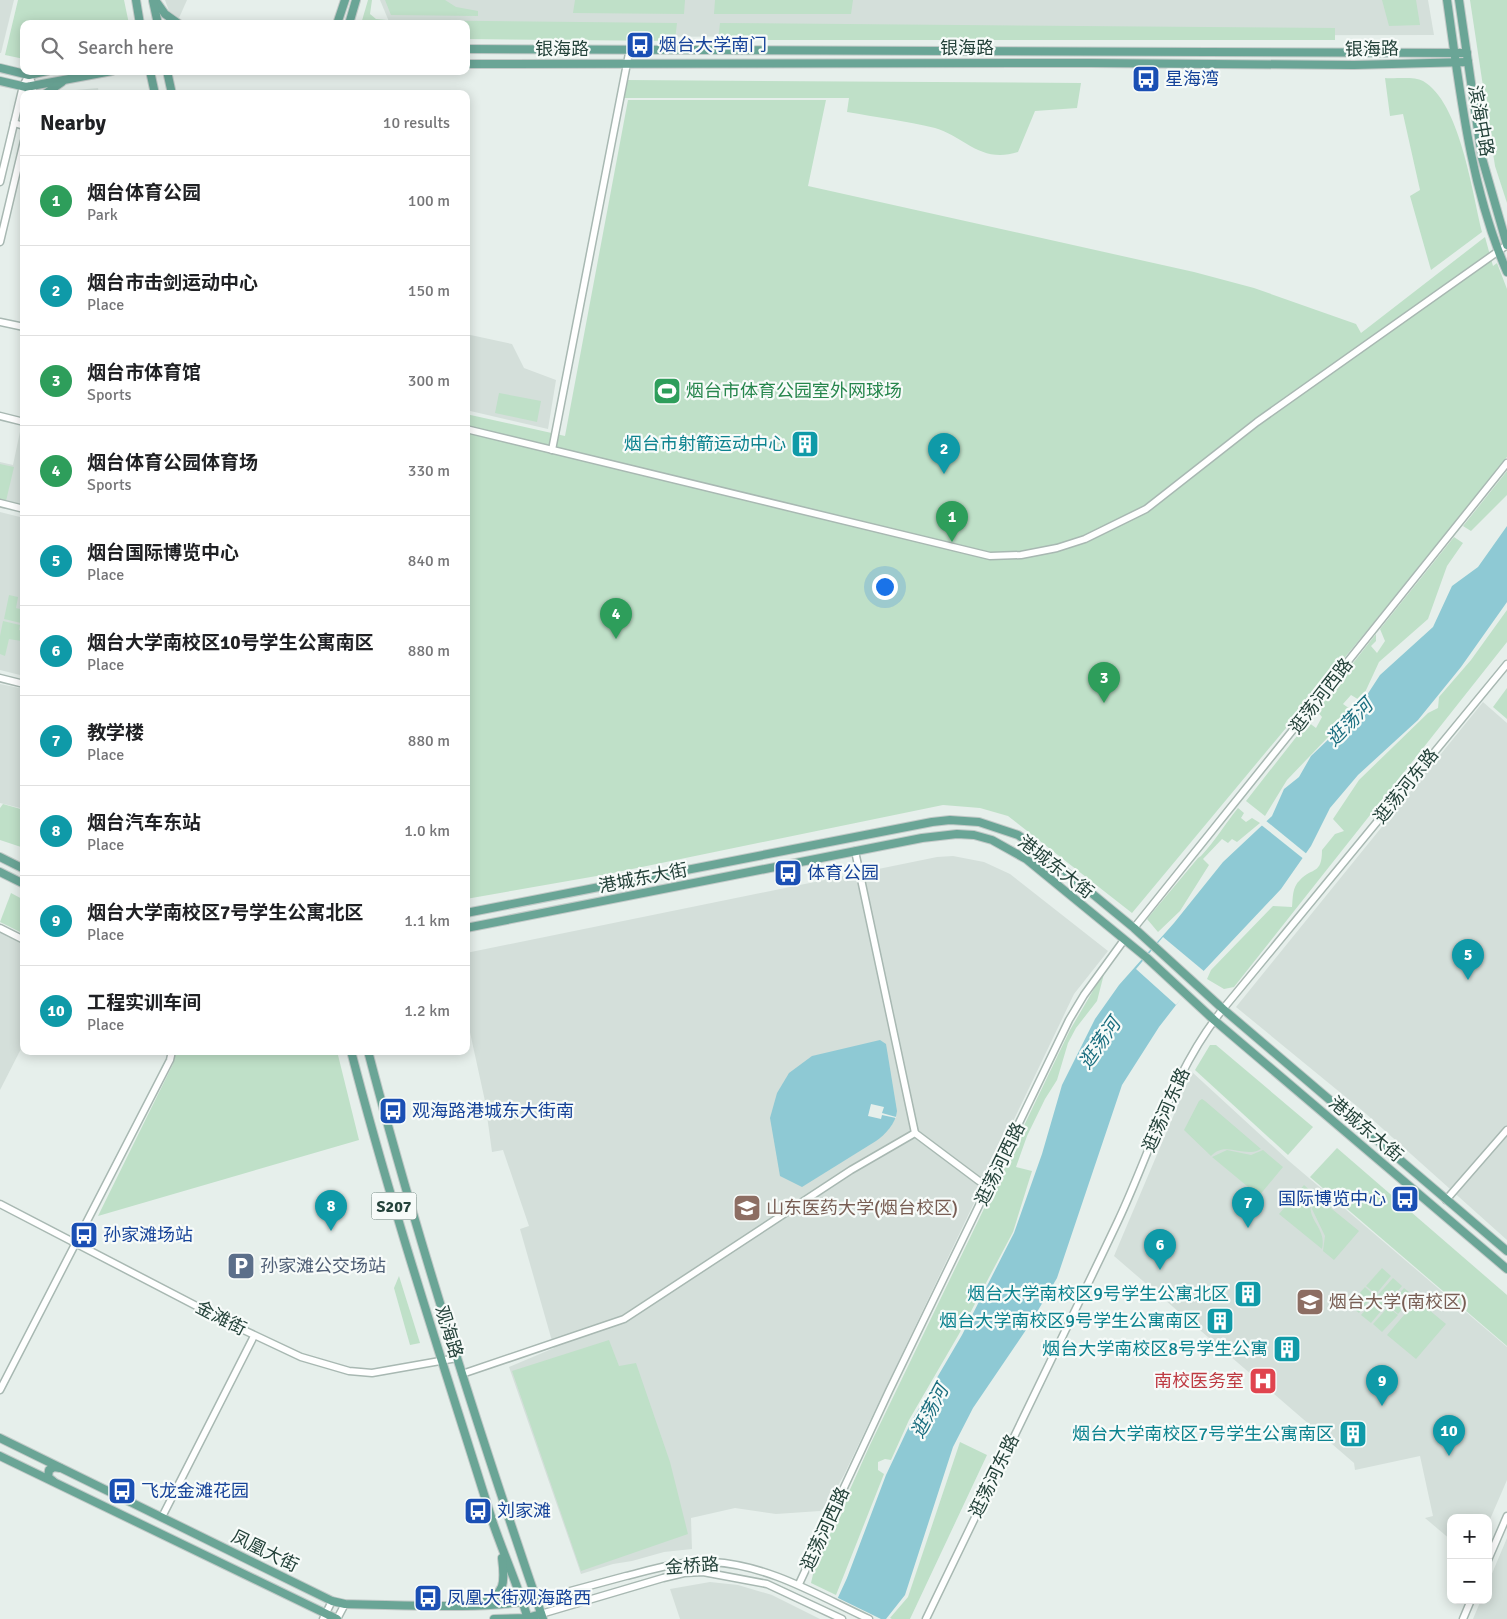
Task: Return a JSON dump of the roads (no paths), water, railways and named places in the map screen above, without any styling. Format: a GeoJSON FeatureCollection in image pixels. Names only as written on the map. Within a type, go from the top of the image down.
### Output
{"type":"FeatureCollection","features":[{"type":"Feature","properties":{"kind":"main road"},"geometry":{"type":"LineString","coordinates":[[136,0],[139,20]]}},
{"type":"Feature","properties":{"kind":"main road"},"geometry":{"type":"LineString","coordinates":[[154,0],[157,20]]}},
{"type":"Feature","properties":{"kind":"main road"},"geometry":{"type":"LineString","coordinates":[[154,0],[165,14],[173,20]]}},
{"type":"Feature","properties":{"kind":"main road"},"geometry":{"type":"LineString","coordinates":[[339,20],[345,0]]}},
{"type":"Feature","properties":{"kind":"main road"},"geometry":{"type":"LineString","coordinates":[[350,20],[356,0]]}},
{"type":"Feature","properties":{"kind":"main road","name":"滨海中路"},"geometry":{"type":"LineString","coordinates":[[1447,0],[1454,54],[1473,164],[1497,250],[1507,272]]}},
{"type":"Feature","properties":{"kind":"main road","name":"滨海中路"},"geometry":{"type":"LineString","coordinates":[[1459,0],[1482,158],[1507,245]]}},
{"type":"Feature","properties":{"kind":"main road","name":"银海路"},"geometry":{"type":"LineString","coordinates":[[470,49],[630,48],[1467,53]]}},
{"type":"Feature","properties":{"kind":"main road","name":"银海路"},"geometry":{"type":"LineString","coordinates":[[470,64],[1100,63],[1354,65],[1468,62]]}},
{"type":"Feature","properties":{"kind":"main road"},"geometry":{"type":"LineString","coordinates":[[0,68],[20,73]]}},
{"type":"Feature","properties":{"kind":"main road"},"geometry":{"type":"LineString","coordinates":[[0,81],[33,90],[64,80],[91,75]]}},
{"type":"Feature","properties":{"kind":"main road"},"geometry":{"type":"LineString","coordinates":[[151,75],[154,90]]}},
{"type":"Feature","properties":{"kind":"main road"},"geometry":{"type":"LineString","coordinates":[[168,75],[171,90]]}},
{"type":"Feature","properties":{"kind":"main road"},"geometry":{"type":"LineString","coordinates":[[51,90],[64,80]]}},
{"type":"Feature","properties":{"kind":"main road","name":"港城东大街"},"geometry":{"type":"LineString","coordinates":[[470,912],[950,820],[979,822],[1018,836],[1033,845],[1134,928],[1223,1009],[1507,1252]]}},
{"type":"Feature","properties":{"kind":"main road","name":"港城东大街"},"geometry":{"type":"LineString","coordinates":[[470,927],[941,835],[974,835],[992,840],[1026,859],[1147,958],[1214,1020],[1507,1269]]}},
{"type":"Feature","properties":{"kind":"main road"},"geometry":{"type":"LineString","coordinates":[[0,857],[20,867]]}},
{"type":"Feature","properties":{"kind":"main road"},"geometry":{"type":"LineString","coordinates":[[0,872],[20,882]]}},
{"type":"Feature","properties":{"kind":"main road","name":"观海路"},"geometry":{"type":"LineString","coordinates":[[352,1055],[376,1147],[442,1360],[501,1546],[528,1619]]}},
{"type":"Feature","properties":{"kind":"main road","name":"观海路"},"geometry":{"type":"LineString","coordinates":[[369,1055],[392,1143],[457,1358],[542,1617]]}},
{"type":"Feature","properties":{"kind":"main road"},"geometry":{"type":"LineString","coordinates":[[1336,1123],[1345,1112]]}},
{"type":"Feature","properties":{"kind":"main road","name":"凤凰大街"},"geometry":{"type":"LineString","coordinates":[[0,1438],[332,1601],[345,1604],[472,1606],[523,1603],[537,1600]]}},
{"type":"Feature","properties":{"kind":"main road","name":"凤凰大街"},"geometry":{"type":"LineString","coordinates":[[0,1456],[287,1596],[324,1617],[337,1619]]}},
{"type":"Feature","properties":{"kind":"main road"},"geometry":{"type":"LineString","coordinates":[[62,1486],[48,1477],[48,1470],[57,1467],[69,1471]]}},
{"type":"Feature","properties":{"kind":"main road"},"geometry":{"type":"LineString","coordinates":[[472,1606],[494,1597],[502,1589],[505,1580],[501,1546]]}},
{"type":"Feature","properties":{"kind":"main road"},"geometry":{"type":"LineString","coordinates":[[287,1596],[274,1588],[271,1582],[279,1577],[292,1581]]}},
{"type":"Feature","properties":{"kind":"main road"},"geometry":{"type":"LineString","coordinates":[[494,1619],[542,1617]]}},
{"type":"Feature","properties":{"kind":"street"},"geometry":{"type":"LineString","coordinates":[[552,450],[630,48]]}},
{"type":"Feature","properties":{"kind":"street"},"geometry":{"type":"LineString","coordinates":[[21,90],[29,75]]}},
{"type":"Feature","properties":{"kind":"street"},"geometry":{"type":"LineString","coordinates":[[29,75],[33,90]]}},
{"type":"Feature","properties":{"kind":"street"},"geometry":{"type":"LineString","coordinates":[[0,182],[20,96]]}},
{"type":"Feature","properties":{"kind":"street"},"geometry":{"type":"LineString","coordinates":[[14,124],[20,125]]}},
{"type":"Feature","properties":{"kind":"street"},"geometry":{"type":"LineString","coordinates":[[0,242],[20,158]]}},
{"type":"Feature","properties":{"kind":"street"},"geometry":{"type":"LineString","coordinates":[[470,430],[990,556],[1021,555],[1057,548],[1085,539],[1146,509],[1257,422],[1497,250],[1507,245]]}},
{"type":"Feature","properties":{"kind":"street"},"geometry":{"type":"LineString","coordinates":[[0,322],[20,326]]}},
{"type":"Feature","properties":{"kind":"street"},"geometry":{"type":"LineString","coordinates":[[0,416],[20,421]]}},
{"type":"Feature","properties":{"kind":"street","name":"逛荡河西路"},"geometry":{"type":"LineString","coordinates":[[1134,928],[1507,463]]}},
{"type":"Feature","properties":{"kind":"street"},"geometry":{"type":"LineString","coordinates":[[0,503],[20,508]]}},
{"type":"Feature","properties":{"kind":"street","name":"逛荡河东路"},"geometry":{"type":"LineString","coordinates":[[926,1619],[1119,1219],[1188,1058],[1214,1020],[1507,664]]}},
{"type":"Feature","properties":{"kind":"street"},"geometry":{"type":"LineString","coordinates":[[0,678],[20,683]]}},
{"type":"Feature","properties":{"kind":"street"},"geometry":{"type":"LineString","coordinates":[[855,851],[915,1133],[979,1181]]}},
{"type":"Feature","properties":{"kind":"street"},"geometry":{"type":"LineString","coordinates":[[0,928],[20,938]]}},
{"type":"Feature","properties":{"kind":"street","name":"逛荡河西路"},"geometry":{"type":"LineString","coordinates":[[798,1584],[1069,1020],[1084,995],[1124,940]]}},
{"type":"Feature","properties":{"kind":"street"},"geometry":{"type":"LineString","coordinates":[[0,1390],[171,1055]]}},
{"type":"Feature","properties":{"kind":"street"},"geometry":{"type":"LineString","coordinates":[[1446,1200],[1507,1130]]}},
{"type":"Feature","properties":{"kind":"street"},"geometry":{"type":"LineString","coordinates":[[462,1374],[624,1318],[851,1170],[915,1133]]}},
{"type":"Feature","properties":{"kind":"street","name":"金滩街"},"geometry":{"type":"LineString","coordinates":[[0,1204],[254,1336],[300,1357],[349,1372],[372,1373],[457,1358]]}},
{"type":"Feature","properties":{"kind":"street"},"geometry":{"type":"LineString","coordinates":[[162,1517],[254,1336]]}},
{"type":"Feature","properties":{"kind":"street"},"geometry":{"type":"LineString","coordinates":[[1488,1559],[1507,1516]]}},
{"type":"Feature","properties":{"kind":"street","name":"金桥路"},"geometry":{"type":"LineString","coordinates":[[537,1600],[684,1563],[712,1562],[735,1565],[798,1584],[869,1619]]}},
{"type":"Feature","properties":{"kind":"street","name":"金桥路"},"geometry":{"type":"LineString","coordinates":[[542,1617],[663,1578],[684,1573],[703,1572],[767,1584],[842,1619]]}},
{"type":"Feature","properties":{"kind":"street"},"geometry":{"type":"LineString","coordinates":[[324,1617],[332,1601]]}},
{"type":"Feature","properties":{"kind":"street"},"geometry":{"type":"LineString","coordinates":[[337,1619],[345,1604]]}},
{"type":"Feature","properties":{"kind":"street"},"geometry":{"type":"LineString","coordinates":[[1463,1619],[1469,1604]]}},
{"type":"Feature","properties":{"kind":"water","name":"逛荡河"},"geometry":{"type":"Polygon","coordinates":[[[1507,526],[1507,602],[1461,667],[1418,720],[1358,775],[1330,808],[1311,846],[1281,889],[1197,978],[1159,1027],[1122,1085],[1057,1278],[1030,1324],[973,1408],[953,1447],[905,1595],[886,1619],[828,1619],[847,1578],[886,1475],[911,1422],[962,1335],[1014,1233],[1042,1154],[1062,1085],[1095,1019],[1119,985],[1174,923],[1223,862],[1272,816],[1284,789],[1299,777],[1311,756],[1354,715],[1380,675],[1433,627],[1452,586],[1478,567],[1507,526]]]}},
{"type":"Feature","properties":{"kind":"water"},"geometry":{"type":"Polygon","coordinates":[[[880,1040],[886,1044],[897,1111],[895,1120],[890,1128],[876,1141],[802,1187],[780,1176],[770,1118],[777,1093],[789,1073],[812,1056],[880,1040]]]}},
{"type":"Feature","properties":{"kind":"place","name":"烟台大学南门"},"geometry":{"type":"Point","coordinates":[640,45]}},
{"type":"Feature","properties":{"kind":"place","name":"星海湾"},"geometry":{"type":"Point","coordinates":[1146,79]}},
{"type":"Feature","properties":{"kind":"place","name":"烟台市体育公园室外网球场"},"geometry":{"type":"Point","coordinates":[667,391]}},
{"type":"Feature","properties":{"kind":"place","name":"烟台市射箭运动中心"},"geometry":{"type":"Point","coordinates":[805,444]}},
{"type":"Feature","properties":{"kind":"place","name":"烟台市击剑运动中心"},"geometry":{"type":"Point","coordinates":[944,474]}},
{"type":"Feature","properties":{"kind":"place","name":"烟台体育公园"},"geometry":{"type":"Point","coordinates":[952,542]}},
{"type":"Feature","properties":{"kind":"place","name":"烟台体育公园体育场"},"geometry":{"type":"Point","coordinates":[616,639]}},
{"type":"Feature","properties":{"kind":"place","name":"烟台市体育馆"},"geometry":{"type":"Point","coordinates":[1104,703]}},
{"type":"Feature","properties":{"kind":"place","name":"体育公园"},"geometry":{"type":"Point","coordinates":[788,873]}},
{"type":"Feature","properties":{"kind":"place","name":"烟台国际博览中心"},"geometry":{"type":"Point","coordinates":[1468,980]}},
{"type":"Feature","properties":{"kind":"place","name":"观海路港城东大街南"},"geometry":{"type":"Point","coordinates":[393,1111]}},
{"type":"Feature","properties":{"kind":"place","name":"国际博览中心"},"geometry":{"type":"Point","coordinates":[1405,1199]}},
{"type":"Feature","properties":{"kind":"place","name":"山东医药大学(烟台校区)"},"geometry":{"type":"Point","coordinates":[747,1208]}},
{"type":"Feature","properties":{"kind":"place","name":"教学楼"},"geometry":{"type":"Point","coordinates":[1248,1228]}},
{"type":"Feature","properties":{"kind":"place","name":"烟台汽车东站"},"geometry":{"type":"Point","coordinates":[331,1231]}},
{"type":"Feature","properties":{"kind":"place","name":"孙家滩场站"},"geometry":{"type":"Point","coordinates":[84,1235]}},
{"type":"Feature","properties":{"kind":"place","name":"孙家滩公交场站"},"geometry":{"type":"Point","coordinates":[241,1266]}},
{"type":"Feature","properties":{"kind":"place","name":"烟台大学南校区10号学生公寓南区"},"geometry":{"type":"Point","coordinates":[1160,1270]}},
{"type":"Feature","properties":{"kind":"place","name":"烟台大学南校区9号学生公寓北区"},"geometry":{"type":"Point","coordinates":[1248,1294]}},
{"type":"Feature","properties":{"kind":"place","name":"烟台大学(南校区)"},"geometry":{"type":"Point","coordinates":[1310,1302]}},
{"type":"Feature","properties":{"kind":"place","name":"烟台大学南校区9号学生公寓南区"},"geometry":{"type":"Point","coordinates":[1220,1321]}},
{"type":"Feature","properties":{"kind":"place","name":"烟台大学南校区8号学生公寓"},"geometry":{"type":"Point","coordinates":[1287,1349]}},
{"type":"Feature","properties":{"kind":"place","name":"南校医务室"},"geometry":{"type":"Point","coordinates":[1263,1381]}},
{"type":"Feature","properties":{"kind":"place","name":"烟台大学南校区7号学生公寓北区"},"geometry":{"type":"Point","coordinates":[1382,1406]}},
{"type":"Feature","properties":{"kind":"place","name":"烟台大学南校区7号学生公寓南区"},"geometry":{"type":"Point","coordinates":[1353,1434]}},
{"type":"Feature","properties":{"kind":"place","name":"工程实训车间"},"geometry":{"type":"Point","coordinates":[1449,1456]}},
{"type":"Feature","properties":{"kind":"place","name":"飞龙金滩花园"},"geometry":{"type":"Point","coordinates":[122,1491]}},
{"type":"Feature","properties":{"kind":"place","name":"刘家滩"},"geometry":{"type":"Point","coordinates":[478,1511]}},
{"type":"Feature","properties":{"kind":"place","name":"凤凰大街观海路西"},"geometry":{"type":"Point","coordinates":[428,1598]}}]}
